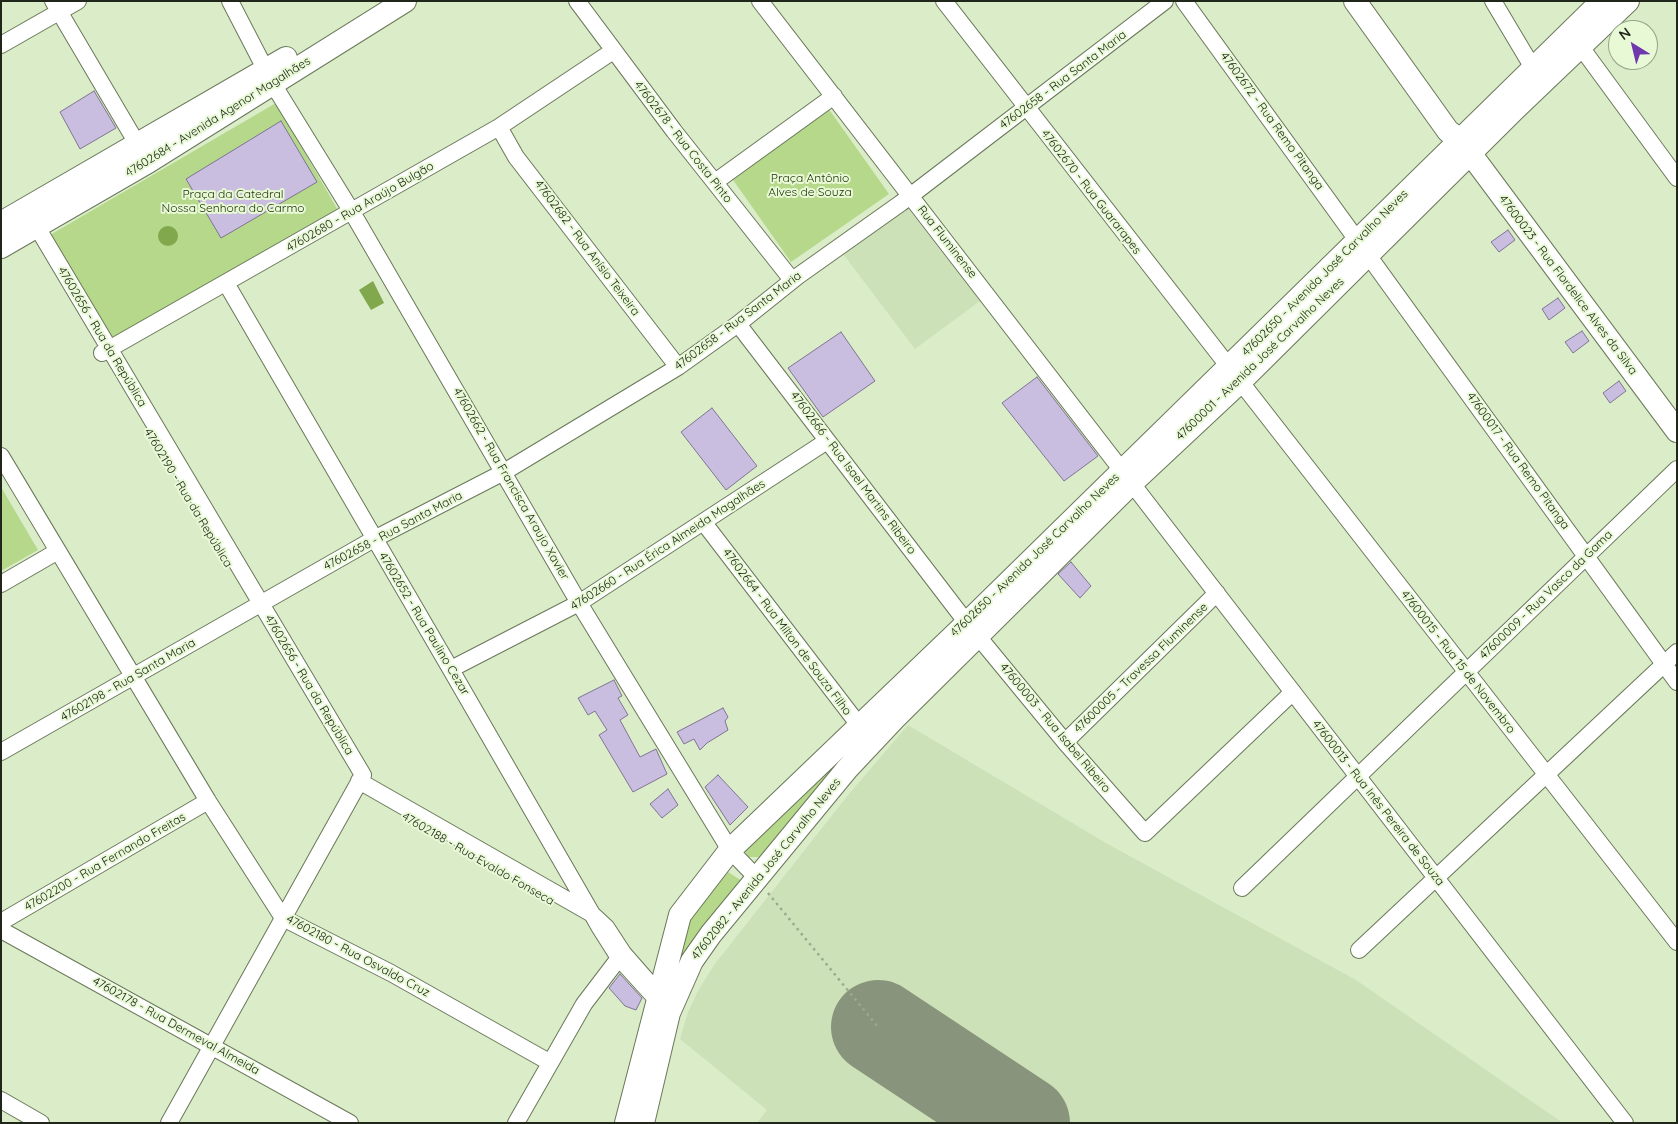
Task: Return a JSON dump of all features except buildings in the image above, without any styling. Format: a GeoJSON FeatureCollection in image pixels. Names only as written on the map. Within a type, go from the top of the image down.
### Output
{"type":"FeatureCollection","features":[{"type":"Feature","properties":{"kind":"street"},"geometry":{"type":"LineString","coordinates":[[1,45],[56,7],[78,1]]}},
{"type":"Feature","properties":{"kind":"street","name":"47602662 - Rua Francisca Araujo Xavier"},"geometry":{"type":"LineString","coordinates":[[230,1],[269,78],[352,212],[579,603],[730,850],[757,878]]}},
{"type":"Feature","properties":{"kind":"street","name":"47602678 - Rua Costa Pinto"},"geometry":{"type":"LineString","coordinates":[[577,1],[613,51],[792,280]]}},
{"type":"Feature","properties":{"kind":"street","name":"Rua Fluminense"},"geometry":{"type":"LineString","coordinates":[[760,1],[1127,477]]}},
{"type":"Feature","properties":{"kind":"street","name":"47602670 - Rua Guararapes"},"geometry":{"type":"LineString","coordinates":[[944,1],[1234,375]]}},
{"type":"Feature","properties":{"kind":"street","name":"47602658 - Rua Santa Maria"},"geometry":{"type":"LineString","coordinates":[[258,606],[374,539],[504,472],[678,367],[738,324],[792,280],[911,195],[1026,109],[1166,1]]}},
{"type":"Feature","properties":{"kind":"street","name":"47602672 - Rua Remo Pitanga"},"geometry":{"type":"LineString","coordinates":[[1184,1],[1364,247]]}},
{"type":"Feature","properties":{"kind":"street"},"geometry":{"type":"LineString","coordinates":[[1355,1],[1448,131],[1465,146]]}},
{"type":"Feature","properties":{"kind":"street"},"geometry":{"type":"LineString","coordinates":[[1365,1],[1454,126],[1465,146]]}},
{"type":"Feature","properties":{"kind":"street"},"geometry":{"type":"LineString","coordinates":[[1493,1],[1532,68]]}},
{"type":"Feature","properties":{"kind":"street"},"geometry":{"type":"LineString","coordinates":[[1510,102],[1575,39],[1602,1]]}},
{"type":"Feature","properties":{"kind":"street"},"geometry":{"type":"LineString","coordinates":[[1510,102],[1532,68],[1628,1]]}},
{"type":"Feature","properties":{"kind":"street","name":"47602684 - Avenida Agenor Magalhães"},"geometry":{"type":"LineString","coordinates":[[1,247],[22,220],[143,153],[393,3]]}},
{"type":"Feature","properties":{"kind":"street"},"geometry":{"type":"LineString","coordinates":[[56,7],[143,153]]}},
{"type":"Feature","properties":{"kind":"street"},"geometry":{"type":"LineString","coordinates":[[1575,39],[1677,178]]}},
{"type":"Feature","properties":{"kind":"street","name":"47602680 - Rua Araújo Bulgão"},"geometry":{"type":"LineString","coordinates":[[106,351],[498,127],[613,51]]}},
{"type":"Feature","properties":{"kind":"street"},"geometry":{"type":"LineString","coordinates":[[715,182],[834,96]]}},
{"type":"Feature","properties":{"kind":"street","name":"47602650 - Avenida José Carvalho Neves"},"geometry":{"type":"LineString","coordinates":[[661,1002],[680,915],[730,850],[865,733],[1234,375],[1510,102]]}},
{"type":"Feature","properties":{"kind":"street","name":"47602682 - Rua Anísio Teixeira"},"geometry":{"type":"LineString","coordinates":[[498,127],[516,157],[678,367]]}},
{"type":"Feature","properties":{"kind":"street","name":"47600023 - Rua Flordelice Alves da Silva"},"geometry":{"type":"LineString","coordinates":[[1465,146],[1677,431]]}},
{"type":"Feature","properties":{"kind":"street","name":"47602190 - Rua da República"},"geometry":{"type":"LineString","coordinates":[[22,220],[106,351],[258,606],[359,782]]}},
{"type":"Feature","properties":{"kind":"street","name":"47600017 - Rua Remo Pitanga"},"geometry":{"type":"LineString","coordinates":[[1364,247],[1677,682]]}},
{"type":"Feature","properties":{"kind":"street","name":"47602652 - Rua Paulino Cezar"},"geometry":{"type":"LineString","coordinates":[[226,284],[600,928],[619,958],[661,1002]]}},
{"type":"Feature","properties":{"kind":"street","name":"47602666 - Rua Isael Martins Ribeiro"},"geometry":{"type":"LineString","coordinates":[[738,324],[972,630]]}},
{"type":"Feature","properties":{"kind":"street","name":"47600015 - Rua 15 de Novembro"},"geometry":{"type":"LineString","coordinates":[[1234,375],[1677,942]]}},
{"type":"Feature","properties":{"kind":"street","name":"47602660 - Rua Érica Almeida Magalhães"},"geometry":{"type":"LineString","coordinates":[[450,669],[579,603],[828,441]]}},
{"type":"Feature","properties":{"kind":"street","name":"47602180 - Rua Osvaldo Cruz"},"geometry":{"type":"LineString","coordinates":[[1,456],[208,801],[283,918],[391,973],[549,1062]]}},
{"type":"Feature","properties":{"kind":"street","name":"47600009 - Rua Vasco da Gama"},"geometry":{"type":"LineString","coordinates":[[1242,888],[1677,469]]}},
{"type":"Feature","properties":{"kind":"street","name":"47600013 - Rua Inês Pereira de Souza"},"geometry":{"type":"LineString","coordinates":[[1127,477],[1625,1123]]}},
{"type":"Feature","properties":{"kind":"street","name":"47602664 - Rua Mílton de Souza Filho"},"geometry":{"type":"LineString","coordinates":[[704,523],[865,733]]}},
{"type":"Feature","properties":{"kind":"street"},"geometry":{"type":"LineString","coordinates":[[1,584],[58,551]]}},
{"type":"Feature","properties":{"kind":"street","name":"47600005 - Travessa Fluminense"},"geometry":{"type":"LineString","coordinates":[[1065,742],[1217,593]]}},
{"type":"Feature","properties":{"kind":"street","name":"47602198 - Rua Santa Maria"},"geometry":{"type":"LineString","coordinates":[[1,752],[258,606]]}},
{"type":"Feature","properties":{"kind":"street","name":"47602082 - Avenida José Carvalho Neves"},"geometry":{"type":"LineString","coordinates":[[643,1123],[661,1002],[757,878],[865,733],[894,718],[972,630]]}},
{"type":"Feature","properties":{"kind":"street","name":"47600003 - Rua Isabel Ribeiro"},"geometry":{"type":"LineString","coordinates":[[972,630],[1065,742],[1145,833],[1293,692]]}},
{"type":"Feature","properties":{"kind":"street"},"geometry":{"type":"LineString","coordinates":[[1359,950],[1677,652]]}},
{"type":"Feature","properties":{"kind":"street"},"geometry":{"type":"LineString","coordinates":[[169,1123],[359,782],[592,914]]}},
{"type":"Feature","properties":{"kind":"street","name":"47602188 - Rua Evaldo Fonseca"},"geometry":{"type":"LineString","coordinates":[[359,782],[600,928]]}},
{"type":"Feature","properties":{"kind":"street","name":"47602200 - Rua Fernando Freitas"},"geometry":{"type":"LineString","coordinates":[[1,922],[208,801]]}},
{"type":"Feature","properties":{"kind":"street","name":"47602652 - Rua Paulino Cezar"},"geometry":{"type":"LineString","coordinates":[[592,914],[606,927],[623,953],[661,1002]]}},
{"type":"Feature","properties":{"kind":"street","name":"47602178 - Rua Dermeval Almeida"},"geometry":{"type":"LineString","coordinates":[[1,930],[350,1123]]}},
{"type":"Feature","properties":{"kind":"street"},"geometry":{"type":"LineString","coordinates":[[516,1123],[549,1062],[584,1004],[619,958]]}},
{"type":"Feature","properties":{"kind":"street"},"geometry":{"type":"LineString","coordinates":[[626,1123],[661,1002]]}},
{"type":"Feature","properties":{"kind":"street"},"geometry":{"type":"LineString","coordinates":[[1,1100],[41,1123]]}},
{"type":"Feature","properties":{"kind":"path"},"geometry":{"type":"LineString","coordinates":[[757,878],[878,1027]]}},
{"type":"Feature","properties":{"kind":"shaded area"},"geometry":{"type":"Polygon","coordinates":[[[906,206],[980,301],[915,349],[840,250],[906,206]]]}},
{"type":"Feature","properties":{"kind":"shaded area"},"geometry":{"type":"Polygon","coordinates":[[[168,226],[175,229],[178,236],[175,243],[168,246],[161,243],[158,236],[161,229],[168,226]]]}},
{"type":"Feature","properties":{"kind":"shaded area"},"geometry":{"type":"Polygon","coordinates":[[[373,281],[384,303],[371,310],[359,290],[373,281]]]}},
{"type":"Feature","properties":{"kind":"shaded area"},"geometry":{"type":"Polygon","coordinates":[[[908,725],[1106,843],[1356,980],[1563,1123],[757,1123],[767,1110],[680,1039],[688,1012],[699,989],[714,965],[848,795],[908,725]]]}},
{"type":"Feature","properties":{"kind":"green space","name":"Praça da Catedral Nossa Senhora do Carmo"},"geometry":{"type":"Polygon","coordinates":[[[276,103],[339,212],[114,343],[50,235],[276,103]]]}},
{"type":"Feature","properties":{"kind":"green space","name":"Praça Antônio Alves de Souza"},"geometry":{"type":"Polygon","coordinates":[[[828,108],[889,194],[791,262],[731,177],[828,108]]]}},
{"type":"Feature","properties":{"kind":"green space"},"geometry":{"type":"Polygon","coordinates":[[[1,487],[38,550],[1,571],[1,487]]]}},
{"type":"Feature","properties":{"kind":"green space"},"geometry":{"type":"Polygon","coordinates":[[[832,760],[842,760],[772,852],[759,857],[748,857],[745,851],[832,760]]]}},
{"type":"Feature","properties":{"kind":"green space"},"geometry":{"type":"Polygon","coordinates":[[[728,872],[742,881],[683,958],[679,960],[685,923],[721,875],[728,872]]]}},
{"type":"Feature","properties":{"kind":"runway"},"geometry":{"type":"LineString","coordinates":[[878,1027],[1023,1123]]}}]}
